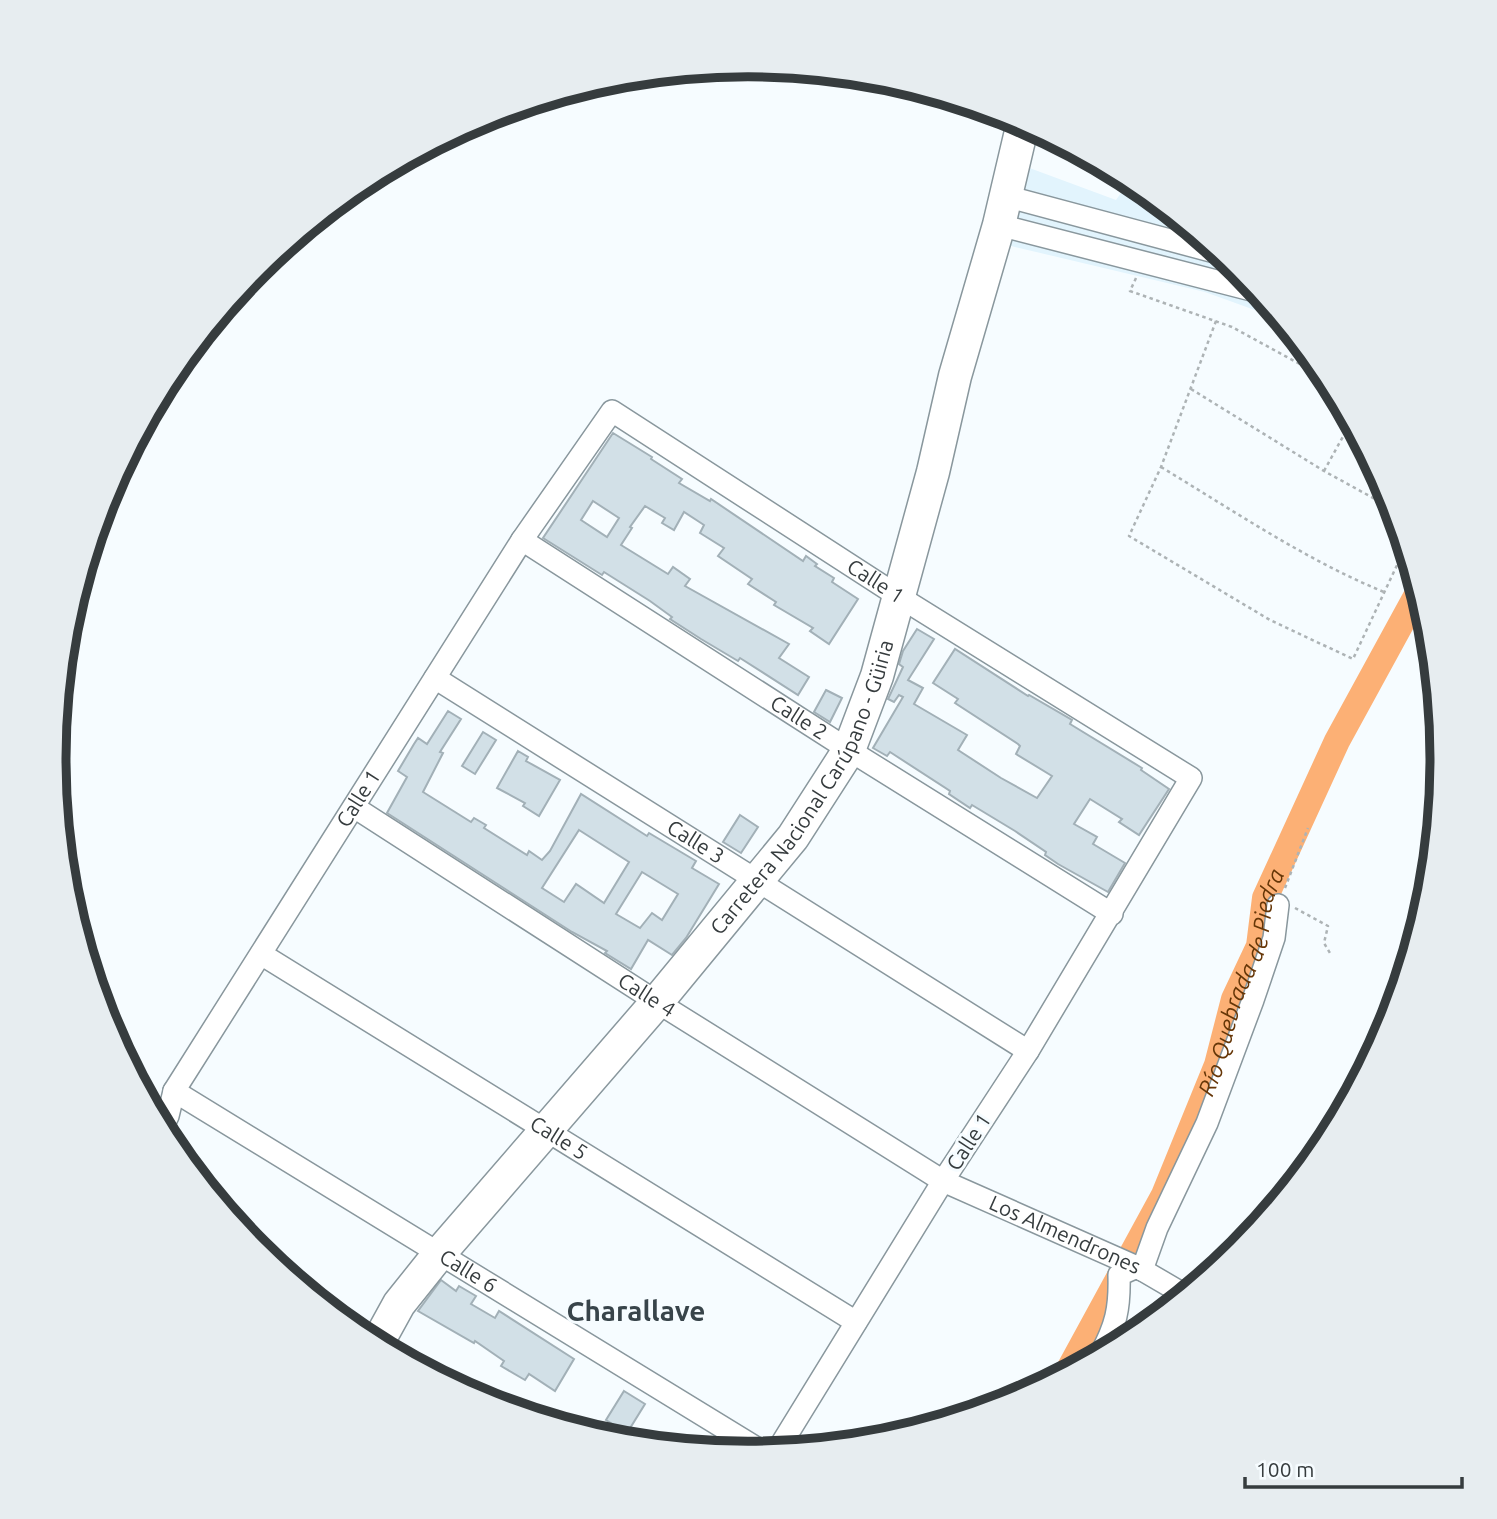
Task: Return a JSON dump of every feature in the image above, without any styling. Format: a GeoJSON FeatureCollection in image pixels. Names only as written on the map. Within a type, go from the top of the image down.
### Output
{"type":"FeatureCollection","features":[{"type":"Feature","properties":{"kind":"highway","name":"Carretera Nacional Carúpano - Güiria"},"geometry":{"type":"LineString","coordinates":[[382,1335],[399,1304],[439,1254],[657,1002],[793,837],[849,750],[877,676],[1020,134]]}},
{"type":"Feature","properties":{"kind":"street"},"geometry":{"type":"LineString","coordinates":[[1002,210],[1201,250]]}},
{"type":"Feature","properties":{"kind":"street"},"geometry":{"type":"LineString","coordinates":[[1002,210],[1142,262],[1240,287]]}},
{"type":"Feature","properties":{"kind":"street","name":"Calle 1"},"geometry":{"type":"LineString","coordinates":[[168,1117],[174,1091],[522,540],[612,411],[898,596],[1191,778],[1028,1051],[943,1181],[783,1440]]}},
{"type":"Feature","properties":{"kind":"street","name":"Calle 2"},"geometry":{"type":"LineString","coordinates":[[522,540],[849,750],[1112,914]]}},
{"type":"Feature","properties":{"kind":"street","name":"Calle 3"},"geometry":{"type":"LineString","coordinates":[[435,678],[1028,1051]]}},
{"type":"Feature","properties":{"kind":"street","name":"Calle 4"},"geometry":{"type":"LineString","coordinates":[[354,807],[657,1002],[943,1181]]}},
{"type":"Feature","properties":{"kind":"street"},"geometry":{"type":"LineString","coordinates":[[1110,1338],[1119,1306],[1119,1275],[1139,1268],[1207,1122],[1274,939],[1278,905]]}},
{"type":"Feature","properties":{"kind":"street","name":"Calle 5"},"geometry":{"type":"LineString","coordinates":[[261,954],[856,1322]]}},
{"type":"Feature","properties":{"kind":"street","name":"Calle 6"},"geometry":{"type":"LineString","coordinates":[[174,1091],[747,1442]]}},
{"type":"Feature","properties":{"kind":"street","name":"Los Almendrones"},"geometry":{"type":"LineString","coordinates":[[943,1181],[1139,1268],[1177,1290]]}},
{"type":"Feature","properties":{"kind":"path"},"geometry":{"type":"LineString","coordinates":[[1142,262],[1130,291],[1233,327],[1307,368]]}},
{"type":"Feature","properties":{"kind":"path"},"geometry":{"type":"LineString","coordinates":[[1216,321],[1161,467],[1129,536],[1270,620],[1353,659],[1400,559]]}},
{"type":"Feature","properties":{"kind":"path"},"geometry":{"type":"LineString","coordinates":[[1191,389],[1324,471],[1380,502]]}},
{"type":"Feature","properties":{"kind":"path"},"geometry":{"type":"LineString","coordinates":[[1324,471],[1346,432]]}},
{"type":"Feature","properties":{"kind":"path"},"geometry":{"type":"LineString","coordinates":[[1161,467],[1267,531],[1359,582],[1384,592]]}},
{"type":"Feature","properties":{"kind":"path"},"geometry":{"type":"LineString","coordinates":[[1308,828],[1278,905],[1291,906],[1328,926],[1324,943],[1329,953]]}},
{"type":"Feature","properties":{"kind":"shaded area"},"geometry":{"type":"Polygon","coordinates":[[[1016,163],[1116,200],[1123,190],[1164,218],[1198,247],[1231,277],[1264,313],[1205,292],[1011,246],[999,225],[1016,163]]]}},
{"type":"Feature","properties":{"kind":"building"},"geometry":{"type":"Polygon","coordinates":[[[613,433],[682,479],[679,483],[710,501],[711,499],[803,561],[806,556],[817,564],[815,566],[834,578],[832,582],[858,599],[829,644],[810,631],[813,628],[774,605],[776,602],[748,584],[752,579],[718,556],[724,548],[700,533],[704,525],[684,512],[674,530],[662,523],[665,518],[645,506],[630,527],[632,528],[621,545],[668,574],[673,567],[690,579],[685,586],[789,644],[779,658],[809,677],[798,695],[740,658],[738,661],[701,639],[670,619],[672,617],[650,601],[543,538],[613,433]],[[593,501],[581,520],[607,537],[619,518],[593,501]]]}},
{"type":"Feature","properties":{"kind":"building"},"geometry":{"type":"Polygon","coordinates":[[[917,629],[934,639],[908,680],[923,688],[914,704],[967,735],[958,750],[1001,778],[1037,798],[1052,776],[1016,754],[1020,746],[1018,744],[955,703],[958,699],[933,683],[955,649],[1028,696],[1072,720],[1070,724],[1142,768],[1141,770],[1169,789],[1139,835],[1119,822],[1122,819],[1090,799],[1074,824],[1097,837],[1093,844],[1125,863],[1108,892],[1058,864],[1045,855],[1046,852],[1015,831],[972,805],[970,808],[949,794],[950,791],[890,752],[887,756],[873,748],[903,697],[899,695],[894,702],[888,699],[903,667],[899,664],[903,651],[917,629]]]}},
{"type":"Feature","properties":{"kind":"building"},"geometry":{"type":"Polygon","coordinates":[[[826,690],[842,698],[830,722],[814,712],[826,690]]]}},
{"type":"Feature","properties":{"kind":"building"},"geometry":{"type":"Polygon","coordinates":[[[448,711],[461,719],[440,752],[443,753],[423,792],[471,822],[474,818],[486,825],[484,828],[527,855],[529,851],[542,860],[550,851],[581,794],[647,836],[649,833],[696,861],[692,868],[719,884],[686,938],[672,955],[648,940],[631,969],[605,953],[607,951],[572,932],[387,813],[407,777],[398,771],[418,738],[427,744],[448,711]],[[579,830],[542,888],[564,902],[576,884],[604,903],[629,862],[579,830]],[[642,872],[616,914],[640,928],[652,913],[662,920],[678,894],[642,872]]]}},
{"type":"Feature","properties":{"kind":"building"},"geometry":{"type":"Polygon","coordinates":[[[483,732],[496,740],[475,774],[462,766],[483,732]]]}},
{"type":"Feature","properties":{"kind":"building"},"geometry":{"type":"Polygon","coordinates":[[[518,751],[528,757],[526,761],[560,780],[539,816],[523,806],[525,803],[497,788],[518,751]]]}},
{"type":"Feature","properties":{"kind":"building"},"geometry":{"type":"Polygon","coordinates":[[[740,815],[758,827],[741,853],[723,842],[740,815]]]}},
{"type":"Feature","properties":{"kind":"building"},"geometry":{"type":"Polygon","coordinates":[[[441,1280],[456,1291],[459,1286],[476,1296],[471,1304],[495,1318],[499,1311],[574,1359],[555,1391],[529,1374],[525,1380],[501,1366],[504,1361],[475,1341],[474,1343],[418,1311],[441,1280]]]}},
{"type":"Feature","properties":{"kind":"building"},"geometry":{"type":"Polygon","coordinates":[[[624,1391],[645,1404],[629,1430],[606,1420],[624,1391]]]}},
{"type":"Feature","properties":{"kind":"waterway","name":"Río Quebrada de Piedra"},"geometry":{"type":"LineString","coordinates":[[1075,1358],[1164,1195],[1217,1065],[1234,999],[1259,946],[1265,898],[1337,741],[1412,604]]}},
{"type":"Feature","properties":{"kind":"district","name":"Charallave"},"geometry":{"type":"Point","coordinates":[636,1311]}}]}
